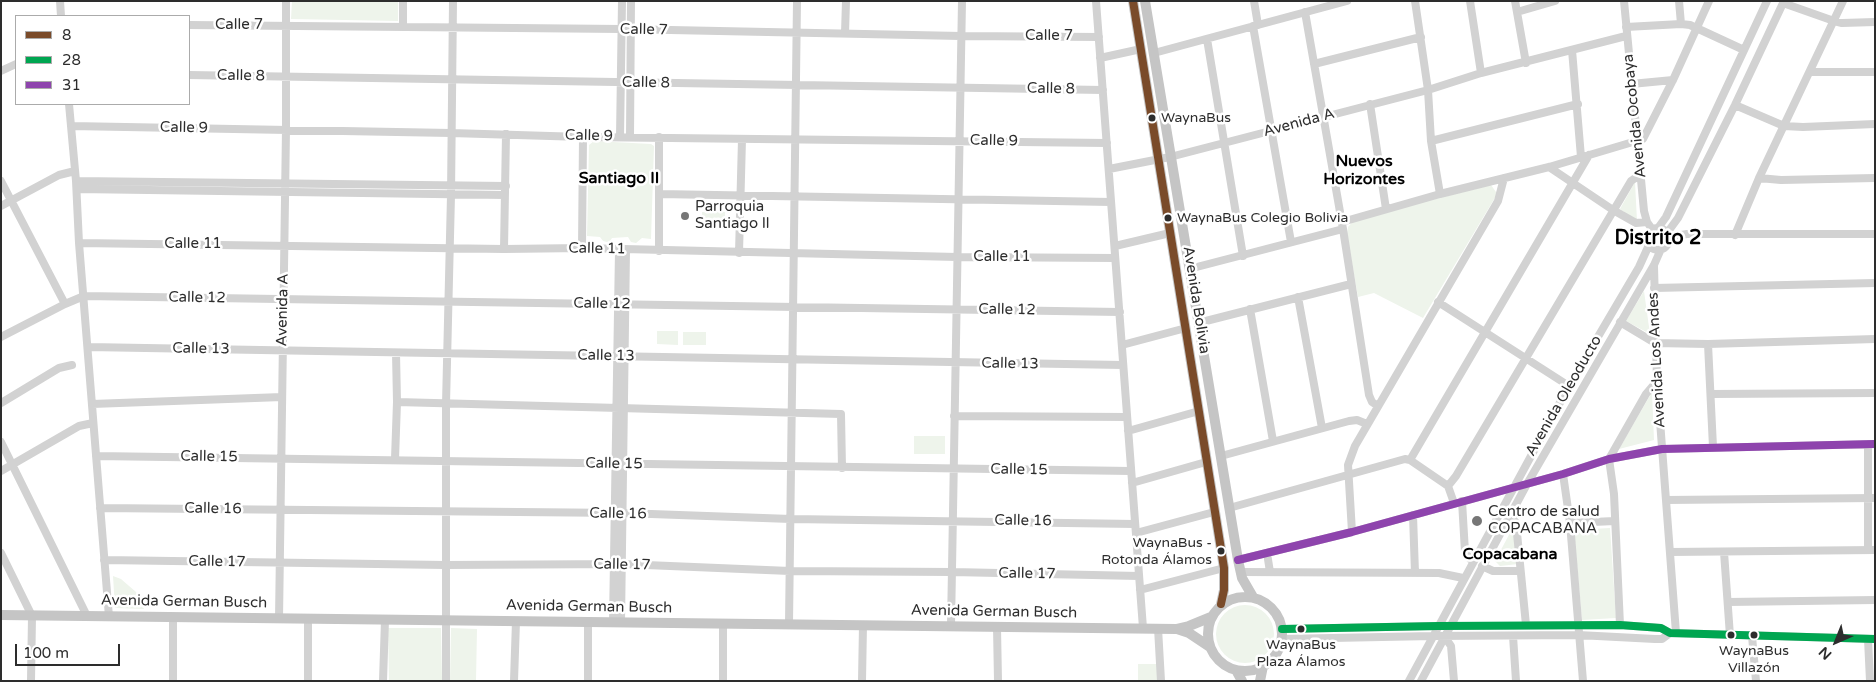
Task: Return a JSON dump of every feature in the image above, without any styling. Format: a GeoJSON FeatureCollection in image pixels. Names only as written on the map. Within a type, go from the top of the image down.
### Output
{"type":"FeatureCollection","features":[{"type":"Feature","properties":{"kind":"main road","name":"Avenida Bolivia"},"geometry":{"type":"LineString","coordinates":[[1133,1],[1224,568],[1221,604]]}},
{"type":"Feature","properties":{"kind":"main road","name":"Avenida Bolivia"},"geometry":{"type":"LineString","coordinates":[[1148,2],[1170,157],[1238,560],[1246,587],[1253,598]]}},
{"type":"Feature","properties":{"kind":"main road"},"geometry":{"type":"LineString","coordinates":[[1236,597],[1253,598],[1260,600],[1272,609],[1280,622],[1282,634],[1275,655],[1263,666],[1253,670],[1236,670],[1222,663],[1210,647],[1207,633],[1212,616],[1221,604],[1236,597]]}},
{"type":"Feature","properties":{"kind":"main road","name":"Avenida German Busch"},"geometry":{"type":"LineString","coordinates":[[1,615],[1158,628],[1189,632],[1210,647]]}},
{"type":"Feature","properties":{"kind":"main road","name":"Avenida German Busch"},"geometry":{"type":"LineString","coordinates":[[1176,629],[1212,616]]}},
{"type":"Feature","properties":{"kind":"main road"},"geometry":{"type":"LineString","coordinates":[[1260,681],[1263,666]]}},
{"type":"Feature","properties":{"kind":"main road"},"geometry":{"type":"LineString","coordinates":[[1236,670],[1242,681]]}},
{"type":"Feature","properties":{"kind":"street"},"geometry":{"type":"LineString","coordinates":[[60,1],[61,15]]}},
{"type":"Feature","properties":{"kind":"street","name":"Avenida A"},"geometry":{"type":"LineString","coordinates":[[279,618],[286,1]]}},
{"type":"Feature","properties":{"kind":"street"},"geometry":{"type":"LineString","coordinates":[[403,1],[403,26]]}},
{"type":"Feature","properties":{"kind":"street"},"geometry":{"type":"LineString","coordinates":[[446,681],[446,404],[453,1]]}},
{"type":"Feature","properties":{"kind":"street"},"geometry":{"type":"LineString","coordinates":[[620,137],[622,1]]}},
{"type":"Feature","properties":{"kind":"street"},"geometry":{"type":"LineString","coordinates":[[630,137],[631,1]]}},
{"type":"Feature","properties":{"kind":"street"},"geometry":{"type":"LineString","coordinates":[[789,624],[797,1]]}},
{"type":"Feature","properties":{"kind":"street"},"geometry":{"type":"LineString","coordinates":[[845,33],[846,1]]}},
{"type":"Feature","properties":{"kind":"street"},"geometry":{"type":"LineString","coordinates":[[951,626],[954,363],[962,1]]}},
{"type":"Feature","properties":{"kind":"street"},"geometry":{"type":"LineString","coordinates":[[1096,1],[1143,628]]}},
{"type":"Feature","properties":{"kind":"street"},"geometry":{"type":"LineString","coordinates":[[1254,1],[1256,26],[1291,242]]}},
{"type":"Feature","properties":{"kind":"street"},"geometry":{"type":"LineString","coordinates":[[1308,1],[1314,64],[1343,226],[1370,395],[1372,402],[1378,406]]}},
{"type":"Feature","properties":{"kind":"street"},"geometry":{"type":"LineString","coordinates":[[1154,53],[1347,1]]}},
{"type":"Feature","properties":{"kind":"street"},"geometry":{"type":"LineString","coordinates":[[1415,1],[1428,90],[1431,141],[1440,194]]}},
{"type":"Feature","properties":{"kind":"street"},"geometry":{"type":"LineString","coordinates":[[1470,1],[1481,73]]}},
{"type":"Feature","properties":{"kind":"street"},"geometry":{"type":"LineString","coordinates":[[1515,1],[1526,62]]}},
{"type":"Feature","properties":{"kind":"street"},"geometry":{"type":"LineString","coordinates":[[1517,12],[1555,1]]}},
{"type":"Feature","properties":{"kind":"street","name":"Avenida Ocobaya"},"geometry":{"type":"LineString","coordinates":[[1624,1],[1644,211],[1647,222],[1655,229]]}},
{"type":"Feature","properties":{"kind":"street"},"geometry":{"type":"LineString","coordinates":[[1679,1],[1680,24]]}},
{"type":"Feature","properties":{"kind":"street"},"geometry":{"type":"LineString","coordinates":[[1189,269],[1291,242],[1343,226],[1386,209],[1643,139],[1673,80],[1709,1]]}},
{"type":"Feature","properties":{"kind":"street"},"geometry":{"type":"LineString","coordinates":[[1767,1],[1666,217],[1648,234],[1648,245],[1652,248],[1661,250],[1667,245],[1668,235],[1735,105],[1784,2],[1842,23],[1875,22]]}},
{"type":"Feature","properties":{"kind":"street"},"geometry":{"type":"LineString","coordinates":[[1735,235],[1784,126],[1844,1]]}},
{"type":"Feature","properties":{"kind":"street"},"geometry":{"type":"LineString","coordinates":[[1626,27],[1680,24],[1696,28],[1744,50]]}},
{"type":"Feature","properties":{"kind":"street","name":"Calle 7"},"geometry":{"type":"LineString","coordinates":[[190,25],[631,29],[1099,37]]}},
{"type":"Feature","properties":{"kind":"street","name":"Avenida A"},"geometry":{"type":"LineString","coordinates":[[1109,169],[1170,157],[1626,36]]}},
{"type":"Feature","properties":{"kind":"street"},"geometry":{"type":"LineString","coordinates":[[1314,64],[1420,37]]}},
{"type":"Feature","properties":{"kind":"street"},"geometry":{"type":"LineString","coordinates":[[1207,39],[1243,256]]}},
{"type":"Feature","properties":{"kind":"street"},"geometry":{"type":"LineString","coordinates":[[1100,58],[1141,49]]}},
{"type":"Feature","properties":{"kind":"street"},"geometry":{"type":"LineString","coordinates":[[1410,460],[1573,182],[1585,156],[1572,50]]}},
{"type":"Feature","properties":{"kind":"street"},"geometry":{"type":"LineString","coordinates":[[1,72],[15,65]]}},
{"type":"Feature","properties":{"kind":"street"},"geometry":{"type":"LineString","coordinates":[[1810,72],[1875,72]]}},
{"type":"Feature","properties":{"kind":"street","name":"Calle 8"},"geometry":{"type":"LineString","coordinates":[[190,75],[1103,90]]}},
{"type":"Feature","properties":{"kind":"street"},"geometry":{"type":"LineString","coordinates":[[1631,84],[1673,80]]}},
{"type":"Feature","properties":{"kind":"street"},"geometry":{"type":"LineString","coordinates":[[1370,104],[1386,209]]}},
{"type":"Feature","properties":{"kind":"street"},"geometry":{"type":"LineString","coordinates":[[1431,141],[1578,104]]}},
{"type":"Feature","properties":{"kind":"street"},"geometry":{"type":"LineString","coordinates":[[69,105],[77,185],[109,617]]}},
{"type":"Feature","properties":{"kind":"street"},"geometry":{"type":"LineString","coordinates":[[1735,105],[1784,126],[1875,124]]}},
{"type":"Feature","properties":{"kind":"street","name":"Calle 9"},"geometry":{"type":"LineString","coordinates":[[71,126],[286,129],[583,137],[1107,143]]}},
{"type":"Feature","properties":{"kind":"street"},"geometry":{"type":"LineString","coordinates":[[504,249],[506,134]]}},
{"type":"Feature","properties":{"kind":"street"},"geometry":{"type":"LineString","coordinates":[[582,248],[583,137]]}},
{"type":"Feature","properties":{"kind":"street"},"geometry":{"type":"LineString","coordinates":[[659,137],[659,251]]}},
{"type":"Feature","properties":{"kind":"street"},"geometry":{"type":"LineString","coordinates":[[739,253],[742,138]]}},
{"type":"Feature","properties":{"kind":"street"},"geometry":{"type":"LineString","coordinates":[[1549,166],[1613,210],[1636,223],[1647,222]]}},
{"type":"Feature","properties":{"kind":"street"},"geometry":{"type":"LineString","coordinates":[[1,206],[59,175],[75,171]]}},
{"type":"Feature","properties":{"kind":"street"},"geometry":{"type":"LineString","coordinates":[[1448,486],[1456,476],[1631,180],[1641,174]]}},
{"type":"Feature","properties":{"kind":"street"},"geometry":{"type":"LineString","coordinates":[[1352,532],[1349,474],[1351,456],[1367,424],[1498,202],[1504,178]]}},
{"type":"Feature","properties":{"kind":"street"},"geometry":{"type":"LineString","coordinates":[[1760,178],[1781,180],[1875,178]]}},
{"type":"Feature","properties":{"kind":"street"},"geometry":{"type":"LineString","coordinates":[[1,181],[65,304]]}},
{"type":"Feature","properties":{"kind":"street"},"geometry":{"type":"LineString","coordinates":[[77,185],[285,183],[506,186]]}},
{"type":"Feature","properties":{"kind":"street"},"geometry":{"type":"LineString","coordinates":[[77,185],[285,193],[505,195]]}},
{"type":"Feature","properties":{"kind":"street"},"geometry":{"type":"LineString","coordinates":[[659,194],[1111,202]]}},
{"type":"Feature","properties":{"kind":"street"},"geometry":{"type":"LineString","coordinates":[[1655,229],[1668,235],[1875,234]]}},
{"type":"Feature","properties":{"kind":"street"},"geometry":{"type":"LineString","coordinates":[[1114,246],[1170,233]]}},
{"type":"Feature","properties":{"kind":"street","name":"Calle 11"},"geometry":{"type":"LineString","coordinates":[[80,243],[504,249],[582,248],[739,253],[1115,258]]}},
{"type":"Feature","properties":{"kind":"street","name":"Avenida Oleoducto"},"geometry":{"type":"LineString","coordinates":[[1409,681],[1569,386],[1639,267],[1648,245]]}},
{"type":"Feature","properties":{"kind":"street"},"geometry":{"type":"LineString","coordinates":[[617,622],[622,250]]}},
{"type":"Feature","properties":{"kind":"street","name":"Avenida Oleoducto"},"geometry":{"type":"LineString","coordinates":[[1421,681],[1510,514],[1661,250]]}},
{"type":"Feature","properties":{"kind":"street","name":"Avenida Los Andes"},"geometry":{"type":"LineString","coordinates":[[1654,265],[1655,343],[1670,552],[1673,633]]}},
{"type":"Feature","properties":{"kind":"street"},"geometry":{"type":"LineString","coordinates":[[1654,288],[1875,283]]}},
{"type":"Feature","properties":{"kind":"street"},"geometry":{"type":"LineString","coordinates":[[1198,324],[1351,284]]}},
{"type":"Feature","properties":{"kind":"street"},"geometry":{"type":"LineString","coordinates":[[1,337],[84,296]]}},
{"type":"Feature","properties":{"kind":"street","name":"Calle 12"},"geometry":{"type":"LineString","coordinates":[[84,296],[1120,312]]}},
{"type":"Feature","properties":{"kind":"street"},"geometry":{"type":"LineString","coordinates":[[1298,297],[1322,428]]}},
{"type":"Feature","properties":{"kind":"street"},"geometry":{"type":"LineString","coordinates":[[1438,302],[1569,386]]}},
{"type":"Feature","properties":{"kind":"street"},"geometry":{"type":"LineString","coordinates":[[1250,310],[1274,441]]}},
{"type":"Feature","properties":{"kind":"street"},"geometry":{"type":"LineString","coordinates":[[1620,322],[1655,343],[1708,344],[1875,340]]}},
{"type":"Feature","properties":{"kind":"street"},"geometry":{"type":"LineString","coordinates":[[1122,345],[1186,328]]}},
{"type":"Feature","properties":{"kind":"street"},"geometry":{"type":"LineString","coordinates":[[1708,344],[1712,394],[1713,447]]}},
{"type":"Feature","properties":{"kind":"street","name":"Calle 13"},"geometry":{"type":"LineString","coordinates":[[88,347],[1124,365]]}},
{"type":"Feature","properties":{"kind":"street"},"geometry":{"type":"LineString","coordinates":[[396,353],[396,459]]}},
{"type":"Feature","properties":{"kind":"street"},"geometry":{"type":"LineString","coordinates":[[1,403],[59,368],[72,365]]}},
{"type":"Feature","properties":{"kind":"street"},"geometry":{"type":"LineString","coordinates":[[1620,624],[1615,522],[1609,459],[1646,394],[1657,381]]}},
{"type":"Feature","properties":{"kind":"street"},"geometry":{"type":"LineString","coordinates":[[1712,394],[1875,393]]}},
{"type":"Feature","properties":{"kind":"street"},"geometry":{"type":"LineString","coordinates":[[92,404],[282,397]]}},
{"type":"Feature","properties":{"kind":"street"},"geometry":{"type":"LineString","coordinates":[[397,402],[841,414],[842,468]]}},
{"type":"Feature","properties":{"kind":"street"},"geometry":{"type":"LineString","coordinates":[[1128,431],[1199,411]]}},
{"type":"Feature","properties":{"kind":"street"},"geometry":{"type":"LineString","coordinates":[[954,416],[1127,417]]}},
{"type":"Feature","properties":{"kind":"street"},"geometry":{"type":"LineString","coordinates":[[1221,456],[1349,421],[1356,420],[1367,424]]}},
{"type":"Feature","properties":{"kind":"street"},"geometry":{"type":"LineString","coordinates":[[1,471],[80,426],[94,422]]}},
{"type":"Feature","properties":{"kind":"street"},"geometry":{"type":"LineString","coordinates":[[1,442],[87,616]]}},
{"type":"Feature","properties":{"kind":"street"},"geometry":{"type":"LineString","coordinates":[[1238,560],[1352,532],[1563,474],[1609,459],[1662,449],[1871,444],[1871,550],[1670,552]]}},
{"type":"Feature","properties":{"kind":"street","name":"Calle 15"},"geometry":{"type":"LineString","coordinates":[[96,456],[1132,471]]}},
{"type":"Feature","properties":{"kind":"street"},"geometry":{"type":"LineString","coordinates":[[1229,508],[1399,460],[1410,460],[1448,486],[1458,502],[1465,552],[1473,561]]}},
{"type":"Feature","properties":{"kind":"street"},"geometry":{"type":"LineString","coordinates":[[1132,482],[1206,462]]}},
{"type":"Feature","properties":{"kind":"street"},"geometry":{"type":"LineString","coordinates":[[1563,474],[1570,524],[1583,681]]}},
{"type":"Feature","properties":{"kind":"street"},"geometry":{"type":"LineString","coordinates":[[1666,500],[1871,498]]}},
{"type":"Feature","properties":{"kind":"street","name":"Calle 16"},"geometry":{"type":"LineString","coordinates":[[100,508],[619,514],[791,519],[1135,524]]}},
{"type":"Feature","properties":{"kind":"street"},"geometry":{"type":"LineString","coordinates":[[1136,533],[1214,512]]}},
{"type":"Feature","properties":{"kind":"street"},"geometry":{"type":"LineString","coordinates":[[1510,514],[1516,524],[1526,625]]}},
{"type":"Feature","properties":{"kind":"street"},"geometry":{"type":"LineString","coordinates":[[1412,515],[1415,573]]}},
{"type":"Feature","properties":{"kind":"street"},"geometry":{"type":"LineString","coordinates":[[1570,524],[1615,522]]}},
{"type":"Feature","properties":{"kind":"street"},"geometry":{"type":"LineString","coordinates":[[1724,552],[1730,636]]}},
{"type":"Feature","properties":{"kind":"street"},"geometry":{"type":"LineString","coordinates":[[1,553],[32,616],[32,681]]}},
{"type":"Feature","properties":{"kind":"street"},"geometry":{"type":"LineString","coordinates":[[1267,553],[1270,572]]}},
{"type":"Feature","properties":{"kind":"street","name":"Calle 17"},"geometry":{"type":"LineString","coordinates":[[104,560],[445,565],[618,564],[790,571],[1139,576]]}},
{"type":"Feature","properties":{"kind":"street"},"geometry":{"type":"LineString","coordinates":[[1482,566],[1493,571],[1520,571]]}},
{"type":"Feature","properties":{"kind":"street"},"geometry":{"type":"LineString","coordinates":[[1140,590],[1224,568]]}},
{"type":"Feature","properties":{"kind":"street"},"geometry":{"type":"LineString","coordinates":[[1241,572],[1415,573],[1449,574],[1464,578]]}},
{"type":"Feature","properties":{"kind":"street"},"geometry":{"type":"LineString","coordinates":[[1728,602],[1875,600]]}},
{"type":"Feature","properties":{"kind":"street"},"geometry":{"type":"LineString","coordinates":[[173,617],[173,681]]}},
{"type":"Feature","properties":{"kind":"street"},"geometry":{"type":"LineString","coordinates":[[308,619],[308,681]]}},
{"type":"Feature","properties":{"kind":"street"},"geometry":{"type":"LineString","coordinates":[[383,681],[384,620]]}},
{"type":"Feature","properties":{"kind":"street"},"geometry":{"type":"LineString","coordinates":[[514,681],[516,621]]}},
{"type":"Feature","properties":{"kind":"street"},"geometry":{"type":"LineString","coordinates":[[588,622],[588,681]]}},
{"type":"Feature","properties":{"kind":"street"},"geometry":{"type":"LineString","coordinates":[[723,624],[723,681]]}},
{"type":"Feature","properties":{"kind":"street"},"geometry":{"type":"LineString","coordinates":[[1282,634],[1438,626],[1620,624],[1661,628],[1673,633],[1871,639],[1870,681]]}},
{"type":"Feature","properties":{"kind":"street"},"geometry":{"type":"LineString","coordinates":[[862,681],[863,625]]}},
{"type":"Feature","properties":{"kind":"street"},"geometry":{"type":"LineString","coordinates":[[997,627],[998,681]]}},
{"type":"Feature","properties":{"kind":"street"},"geometry":{"type":"LineString","coordinates":[[1158,628],[1161,681]]}},
{"type":"Feature","properties":{"kind":"street"},"geometry":{"type":"LineString","coordinates":[[1282,634],[1578,635],[1662,639],[1673,633]]}},
{"type":"Feature","properties":{"kind":"street"},"geometry":{"type":"LineString","coordinates":[[1444,636],[1451,646],[1454,681]]}},
{"type":"Feature","properties":{"kind":"street"},"geometry":{"type":"LineString","coordinates":[[1513,636],[1516,681]]}},
{"type":"Feature","properties":{"kind":"street"},"geometry":{"type":"LineString","coordinates":[[1752,636],[1756,681]]}},
{"type":"Feature","properties":{"kind":"shaded area"},"geometry":{"type":"Polygon","coordinates":[[[292,1],[398,1],[398,21],[291,19],[292,1]]]}},
{"type":"Feature","properties":{"kind":"shaded area"},"geometry":{"type":"Polygon","coordinates":[[[594,141],[651,144],[654,146],[651,239],[642,238],[636,243],[631,242],[628,237],[612,238],[607,242],[603,241],[600,237],[587,236],[589,145],[594,141]]]}},
{"type":"Feature","properties":{"kind":"shaded area"},"geometry":{"type":"Polygon","coordinates":[[[1635,182],[1637,221],[1620,209],[1635,182]]]}},
{"type":"Feature","properties":{"kind":"shaded area"},"geometry":{"type":"Polygon","coordinates":[[[1491,185],[1496,192],[1496,196],[1423,318],[1374,293],[1358,297],[1347,234],[1348,227],[1355,219],[1491,185]]]}},
{"type":"Feature","properties":{"kind":"shaded area"},"geometry":{"type":"Polygon","coordinates":[[[702,212],[725,212],[725,226],[702,227],[702,212]]]}},
{"type":"Feature","properties":{"kind":"shaded area"},"geometry":{"type":"Polygon","coordinates":[[[1644,291],[1650,334],[1626,321],[1644,291]]]}},
{"type":"Feature","properties":{"kind":"shaded area"},"geometry":{"type":"Polygon","coordinates":[[[657,331],[678,331],[678,345],[657,344],[657,331]]]}},
{"type":"Feature","properties":{"kind":"shaded area"},"geometry":{"type":"Polygon","coordinates":[[[683,332],[706,332],[706,345],[683,345],[683,332]]]}},
{"type":"Feature","properties":{"kind":"shaded area"},"geometry":{"type":"Polygon","coordinates":[[[1652,392],[1654,440],[1619,449],[1652,392]]]}},
{"type":"Feature","properties":{"kind":"shaded area"},"geometry":{"type":"Polygon","coordinates":[[[914,436],[945,436],[945,454],[914,454],[914,436]]]}},
{"type":"Feature","properties":{"kind":"shaded area"},"geometry":{"type":"Polygon","coordinates":[[[1610,528],[1616,618],[1582,620],[1574,530],[1610,528]]]}},
{"type":"Feature","properties":{"kind":"shaded area"},"geometry":{"type":"Polygon","coordinates":[[[1511,531],[1513,531],[1518,564],[1500,566],[1495,561],[1511,531]]]}},
{"type":"Feature","properties":{"kind":"shaded area"},"geometry":{"type":"Polygon","coordinates":[[[113,576],[121,579],[136,592],[144,609],[115,608],[113,576]]]}},
{"type":"Feature","properties":{"kind":"shaded area"},"geometry":{"type":"Polygon","coordinates":[[[1245,605],[1261,610],[1269,618],[1274,634],[1269,650],[1261,658],[1245,663],[1229,658],[1221,650],[1216,634],[1221,618],[1229,610],[1245,605]]]}},
{"type":"Feature","properties":{"kind":"shaded area"},"geometry":{"type":"Polygon","coordinates":[[[388,628],[441,628],[442,681],[389,681],[388,628]]]}},
{"type":"Feature","properties":{"kind":"shaded area"},"geometry":{"type":"Polygon","coordinates":[[[451,628],[477,629],[476,681],[450,681],[451,628]]]}},
{"type":"Feature","properties":{"kind":"shaded area"},"geometry":{"type":"Polygon","coordinates":[[[1138,664],[1158,664],[1158,681],[1138,681],[1138,664]]]}},
{"type":"Feature","properties":{"kind":"transit line","name":"8"},"geometry":{"type":"LineString","coordinates":[[1133,1],[1224,568],[1224,590],[1221,604]]}},
{"type":"Feature","properties":{"kind":"transit line","name":"31"},"geometry":{"type":"LineString","coordinates":[[1238,560],[1352,532],[1563,474],[1609,459],[1662,449],[1875,444]]}},
{"type":"Feature","properties":{"kind":"transit line","name":"28"},"geometry":{"type":"LineString","coordinates":[[1282,629],[1620,625],[1661,628],[1670,633],[1875,639]]}},
{"type":"Feature","properties":{"kind":"place","name":"WaynaBus"},"geometry":{"type":"Point","coordinates":[1152,118]}},
{"type":"Feature","properties":{"kind":"place","name":"Parroquia Santiago ll"},"geometry":{"type":"Point","coordinates":[685,216]}},
{"type":"Feature","properties":{"kind":"place","name":"WaynaBus Colegio Bolivia"},"geometry":{"type":"Point","coordinates":[1168,218]}},
{"type":"Feature","properties":{"kind":"place","name":"Centro de salud COPACABANA"},"geometry":{"type":"Point","coordinates":[1477,521]}},
{"type":"Feature","properties":{"kind":"place","name":"WaynaBus - Rotonda Álamos"},"geometry":{"type":"Point","coordinates":[1221,551]}},
{"type":"Feature","properties":{"kind":"place","name":"WaynaBus Plaza Álamos"},"geometry":{"type":"Point","coordinates":[1301,629]}},
{"type":"Feature","properties":{"kind":"place","name":"WaynaBus Villazón"},"geometry":{"type":"Point","coordinates":[1754,635]}},
{"type":"Feature","properties":{"kind":"district","name":"Nuevos Horizontes"},"geometry":{"type":"Point","coordinates":[1364,171]}},
{"type":"Feature","properties":{"kind":"district","name":"Santiago II"},"geometry":{"type":"Point","coordinates":[619,179]}},
{"type":"Feature","properties":{"kind":"district","name":"Distrito 2"},"geometry":{"type":"Point","coordinates":[1658,239]}},
{"type":"Feature","properties":{"kind":"district","name":"Copacabana"},"geometry":{"type":"Point","coordinates":[1510,555]}}]}
